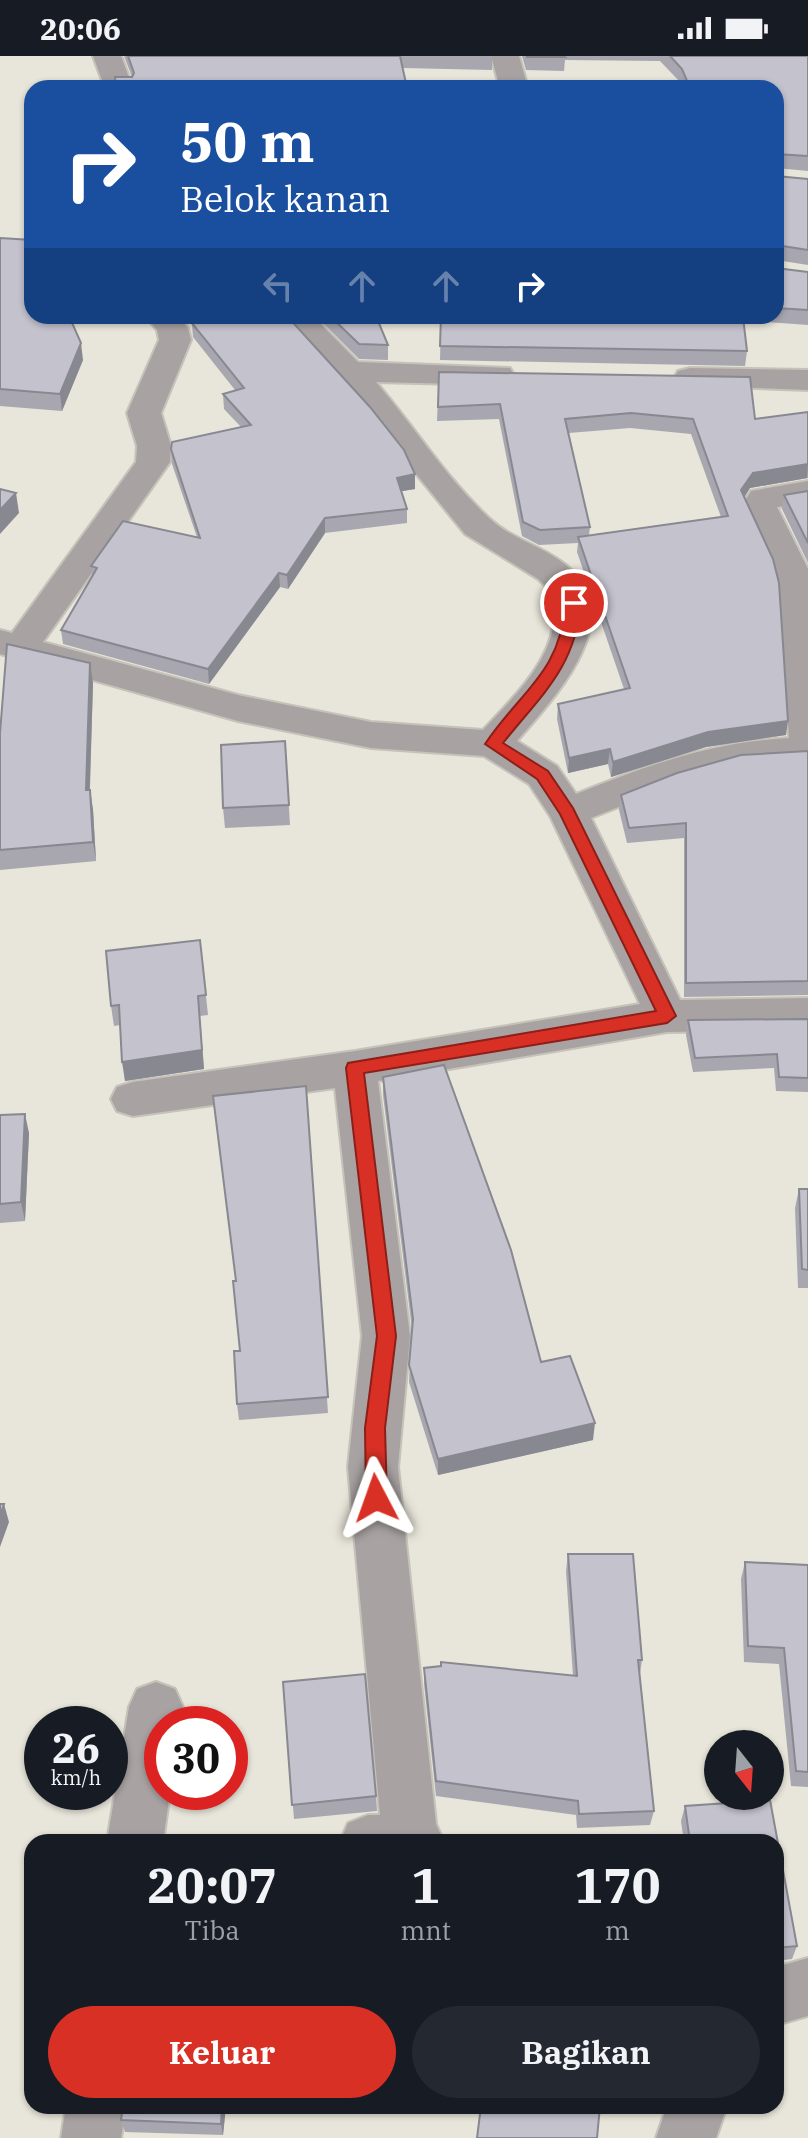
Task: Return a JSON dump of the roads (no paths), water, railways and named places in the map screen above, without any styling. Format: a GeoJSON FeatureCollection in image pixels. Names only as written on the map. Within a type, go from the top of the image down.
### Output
{"type":"FeatureCollection","features":[{"type":"Feature","properties":{"kind":"street"},"geometry":{"type":"LineString","coordinates":[[107,56],[116,80]]}},
{"type":"Feature","properties":{"kind":"street"},"geometry":{"type":"LineString","coordinates":[[505,56],[512,80]]}},
{"type":"Feature","properties":{"kind":"street"},"geometry":{"type":"LineString","coordinates":[[168,324],[175,340],[144,413],[154,446],[153,462],[10,645],[238,708],[371,735],[493,744],[543,775],[568,812],[667,1016]]}},
{"type":"Feature","properties":{"kind":"street"},"geometry":{"type":"LineString","coordinates":[[303,324],[352,372],[488,536],[528,555],[557,576],[574,603],[570,636],[555,668],[493,744]]}},
{"type":"Feature","properties":{"kind":"street"},"geometry":{"type":"LineString","coordinates":[[352,372],[525,375]]}},
{"type":"Feature","properties":{"kind":"street"},"geometry":{"type":"LineString","coordinates":[[667,378],[808,380]]}},
{"type":"Feature","properties":{"kind":"street"},"geometry":{"type":"LineString","coordinates":[[808,492],[775,493],[763,498],[759,506],[792,573],[798,597],[808,739]]}},
{"type":"Feature","properties":{"kind":"street"},"geometry":{"type":"LineString","coordinates":[[568,812],[661,775],[738,754],[808,750]]}},
{"type":"Feature","properties":{"kind":"street"},"geometry":{"type":"LineString","coordinates":[[133,1099],[355,1068],[667,1016],[808,1014]]}},
{"type":"Feature","properties":{"kind":"street"},"geometry":{"type":"LineString","coordinates":[[355,1068],[386,1336],[373,1467],[398,1834]]}},
{"type":"Feature","properties":{"kind":"street"},"geometry":{"type":"LineString","coordinates":[[136,1834],[144,1784]]}},
{"type":"Feature","properties":{"kind":"street"},"geometry":{"type":"LineString","coordinates":[[784,1994],[808,1987]]}},
{"type":"Feature","properties":{"kind":"street"},"geometry":{"type":"LineString","coordinates":[[91,2138],[95,2114]]}},
{"type":"Feature","properties":{"kind":"street"},"geometry":{"type":"LineString","coordinates":[[686,2138],[694,2114]]}}]}
